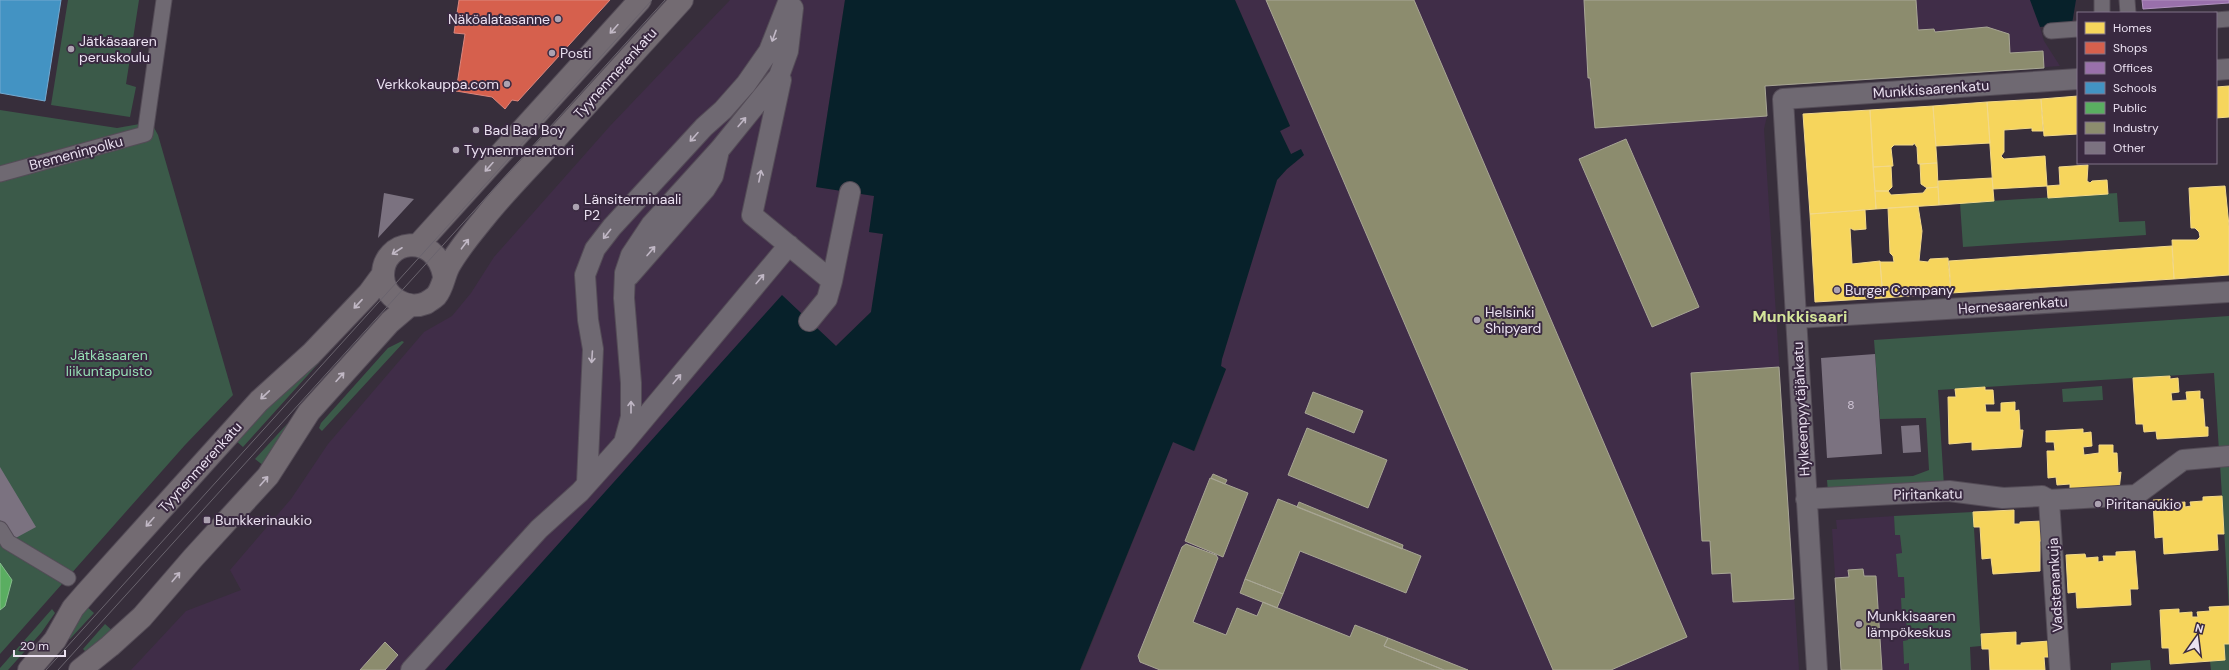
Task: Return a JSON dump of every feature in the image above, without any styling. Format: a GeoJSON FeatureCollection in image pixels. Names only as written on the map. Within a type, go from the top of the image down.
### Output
{"type":"FeatureCollection","features":[{"type":"Feature","properties":{"kind":"main road"},"geometry":{"type":"LineString","coordinates":[[444,276],[442,264],[434,254],[418,245],[640,0]]}},
{"type":"Feature","properties":{"kind":"main road","name":"Tyynenmerenkatu"},"geometry":{"type":"LineString","coordinates":[[80,670],[110,646],[142,617],[271,472],[309,412],[390,322],[410,305],[427,302],[436,296],[442,285],[444,276],[455,256],[486,216],[682,0]]}},
{"type":"Feature","properties":{"kind":"main road","name":"Tyynenmerenkatu"},"geometry":{"type":"LineString","coordinates":[[29,670],[55,640],[73,608],[259,401],[311,354],[369,293],[383,274],[385,264],[393,252],[408,245],[418,245]]}},
{"type":"Feature","properties":{"kind":"main road"},"geometry":{"type":"LineString","coordinates":[[383,274],[389,293],[401,303],[410,305]]}},
{"type":"Feature","properties":{"kind":"street","name":"Bremeninpolku"},"geometry":{"type":"LineString","coordinates":[[0,174],[145,134],[164,0]]}},
{"type":"Feature","properties":{"kind":"street"},"geometry":{"type":"LineString","coordinates":[[587,483],[593,349],[588,320],[585,275],[595,249],[693,139],[746,84],[769,51],[789,0]]}},
{"type":"Feature","properties":{"kind":"street"},"geometry":{"type":"LineString","coordinates":[[794,0],[788,51],[772,116],[752,215],[832,281]]}},
{"type":"Feature","properties":{"kind":"street"},"geometry":{"type":"LineString","coordinates":[[2102,0],[2102,12]]}},
{"type":"Feature","properties":{"kind":"street"},"geometry":{"type":"LineString","coordinates":[[2127,0],[2128,12]]}},
{"type":"Feature","properties":{"kind":"street"},"geometry":{"type":"LineString","coordinates":[[2217,20],[2229,19]]}},
{"type":"Feature","properties":{"kind":"street"},"geometry":{"type":"LineString","coordinates":[[2051,31],[2077,29]]}},
{"type":"Feature","properties":{"kind":"street"},"geometry":{"type":"LineString","coordinates":[[623,444],[631,417],[631,383],[624,298],[625,281],[631,256],[638,242],[720,149],[779,76],[788,51]]}},
{"type":"Feature","properties":{"kind":"street"},"geometry":{"type":"LineString","coordinates":[[2217,70],[2229,69]]}},
{"type":"Feature","properties":{"kind":"street","name":"Munkkisaarenkatu"},"geometry":{"type":"LineString","coordinates":[[1783,99],[2077,79]]}},
{"type":"Feature","properties":{"kind":"street","name":"Hylkeenpyytäjänkatu"},"geometry":{"type":"LineString","coordinates":[[1783,99],[1817,670]]}},
{"type":"Feature","properties":{"kind":"street"},"geometry":{"type":"LineString","coordinates":[[809,320],[827,300],[850,192]]}},
{"type":"Feature","properties":{"kind":"street"},"geometry":{"type":"LineString","coordinates":[[412,670],[538,529],[580,492],[623,444],[789,245]]}},
{"type":"Feature","properties":{"kind":"street","name":"Hernesaarenkatu"},"geometry":{"type":"LineString","coordinates":[[1797,318],[2229,292]]}},
{"type":"Feature","properties":{"kind":"street"},"geometry":{"type":"LineString","coordinates":[[2049,500],[2136,495],[2183,460],[2224,457]]}},
{"type":"Feature","properties":{"kind":"street","name":"Piritankatu"},"geometry":{"type":"LineString","coordinates":[[1806,499],[1949,491],[2003,498],[2042,496],[2049,500]]}},
{"type":"Feature","properties":{"kind":"street","name":"Vadstenankuja"},"geometry":{"type":"LineString","coordinates":[[2049,500],[2060,670]]}},
{"type":"Feature","properties":{"kind":"street"},"geometry":{"type":"LineString","coordinates":[[0,529],[8,542],[68,578]]}},
{"type":"Feature","properties":{"kind":"shaded area"},"geometry":{"type":"Polygon","coordinates":[[[730,0],[845,0],[816,187],[875,196],[869,232],[883,234],[871,312],[836,346],[782,296],[445,670],[131,670],[186,611],[241,590],[230,570],[291,499],[328,444],[424,332],[452,316],[471,293],[494,257],[610,126],[730,0]]]}},
{"type":"Feature","properties":{"kind":"shaded area"},"geometry":{"type":"Polygon","coordinates":[[[1235,0],[2076,0],[2072,24],[2040,27],[2044,41],[2060,66],[1765,86],[1767,116],[1764,129],[1799,670],[1081,670],[1173,442],[1195,451],[1226,369],[1221,366],[1222,359],[1277,180],[1287,169],[1304,155],[1291,154],[1280,131],[1290,126],[1235,0]]]}},
{"type":"Feature","properties":{"kind":"shaded area"},"geometry":{"type":"Polygon","coordinates":[[[1894,516],[1895,535],[1900,535],[1902,554],[1897,554],[1898,577],[1904,577],[1905,598],[1901,598],[1902,620],[1906,620],[1908,640],[1903,641],[1904,663],[1909,663],[1909,670],[1841,670],[1832,529],[1837,529],[1836,520],[1894,516]]]}},
{"type":"Feature","properties":{"kind":"green space"},"geometry":{"type":"Polygon","coordinates":[[[68,0],[139,0],[126,84],[136,87],[130,117],[51,105],[68,0]]]}},
{"type":"Feature","properties":{"kind":"green space","name":"Jätkäsaaren liikuntapuisto"},"geometry":{"type":"Polygon","coordinates":[[[0,110],[117,128],[151,122],[158,135],[233,395],[185,445],[0,654],[0,110]]]}},
{"type":"Feature","properties":{"kind":"green space"},"geometry":{"type":"Polygon","coordinates":[[[2117,193],[2119,222],[2145,221],[2146,235],[1963,247],[1960,203],[2117,193]]]}},
{"type":"Feature","properties":{"kind":"green space"},"geometry":{"type":"Polygon","coordinates":[[[381,294],[243,447],[235,440],[381,294]]]}},
{"type":"Feature","properties":{"kind":"green space"},"geometry":{"type":"Polygon","coordinates":[[[2229,316],[2229,450],[2219,451],[2214,373],[1938,390],[1944,486],[1828,492],[1827,480],[1913,476],[1929,470],[1926,418],[1880,419],[1874,340],[2229,316]]]}},
{"type":"Feature","properties":{"kind":"green space"},"geometry":{"type":"Polygon","coordinates":[[[402,341],[404,342],[322,431],[319,428],[321,423],[388,348],[402,341]]]}},
{"type":"Feature","properties":{"kind":"green space"},"geometry":{"type":"Polygon","coordinates":[[[2102,386],[2103,400],[2063,402],[2062,389],[2102,386]]]}},
{"type":"Feature","properties":{"kind":"green space"},"geometry":{"type":"Polygon","coordinates":[[[287,424],[288,425],[264,466],[255,459],[287,424]]]}},
{"type":"Feature","properties":{"kind":"green space"},"geometry":{"type":"Polygon","coordinates":[[[2229,463],[2229,610],[2220,464],[2229,463]]]}},
{"type":"Feature","properties":{"kind":"green space"},"geometry":{"type":"Polygon","coordinates":[[[1973,512],[1981,646],[1970,647],[1971,670],[1909,670],[1909,663],[1904,664],[1903,641],[1908,640],[1906,620],[1902,620],[1901,598],[1905,598],[1904,577],[1898,577],[1896,554],[1902,553],[1900,535],[1895,535],[1894,516],[1973,512]]]}},
{"type":"Feature","properties":{"kind":"green space"},"geometry":{"type":"Polygon","coordinates":[[[85,605],[94,613],[70,639],[67,636],[85,605]]]}},
{"type":"Feature","properties":{"kind":"green space"},"geometry":{"type":"Polygon","coordinates":[[[52,609],[55,613],[41,633],[8,670],[0,670],[0,668],[52,609]]]}},
{"type":"Feature","properties":{"kind":"green space"},"geometry":{"type":"Polygon","coordinates":[[[105,624],[114,632],[86,652],[83,649],[105,624]]]}},
{"type":"Feature","properties":{"kind":"green space"},"geometry":{"type":"Polygon","coordinates":[[[2224,644],[2229,644],[2229,670],[2211,670],[2210,661],[2225,660],[2224,644]]]}},
{"type":"Feature","properties":{"kind":"green space"},"geometry":{"type":"Polygon","coordinates":[[[2150,660],[2151,670],[2111,670],[2111,663],[2150,660]]]}},
{"type":"Feature","properties":{"kind":"water"},"geometry":{"type":"Polygon","coordinates":[[[845,0],[1235,0],[1290,126],[1280,131],[1291,154],[1301,149],[1304,155],[1287,169],[1277,180],[1222,359],[1221,366],[1226,369],[1194,451],[1173,442],[1080,670],[445,670],[782,295],[836,346],[871,312],[883,234],[869,232],[874,196],[816,187],[845,0]]]}},
{"type":"Feature","properties":{"kind":"water"},"geometry":{"type":"Polygon","coordinates":[[[2030,0],[2076,0],[2072,24],[2040,27],[2030,0]]]}},
{"type":"Feature","properties":{"kind":"building: Homes"},"geometry":{"type":"Polygon","coordinates":[[[2229,86],[2229,117],[2217,118],[2217,87],[2229,86]]]}},
{"type":"Feature","properties":{"kind":"building: Homes"},"geometry":{"type":"Polygon","coordinates":[[[2077,96],[2077,134],[2044,136],[2041,99],[2077,96]]]}},
{"type":"Feature","properties":{"kind":"building: Homes"},"geometry":{"type":"Polygon","coordinates":[[[2041,99],[2043,131],[2032,131],[2032,128],[2004,130],[2004,152],[2001,156],[2004,159],[2045,156],[2047,186],[1993,189],[1987,102],[2041,99]]]}},
{"type":"Feature","properties":{"kind":"building: Homes"},"geometry":{"type":"Polygon","coordinates":[[[1987,102],[1990,143],[1936,146],[1933,106],[1987,102]]]}},
{"type":"Feature","properties":{"kind":"building: Homes"},"geometry":{"type":"Polygon","coordinates":[[[1933,106],[1937,163],[1918,164],[1917,147],[1914,143],[1913,145],[1894,145],[1891,148],[1893,166],[1873,167],[1870,110],[1933,106]]]}},
{"type":"Feature","properties":{"kind":"building: Homes"},"geometry":{"type":"Polygon","coordinates":[[[1870,110],[1876,209],[1810,214],[1803,114],[1870,110]]]}},
{"type":"Feature","properties":{"kind":"building: Homes"},"geometry":{"type":"Polygon","coordinates":[[[1937,163],[1938,187],[1927,188],[1921,184],[1920,164],[1937,163]]]}},
{"type":"Feature","properties":{"kind":"building: Homes"},"geometry":{"type":"Polygon","coordinates":[[[2088,165],[2087,181],[2090,183],[2092,181],[2107,180],[2108,194],[2048,198],[2047,186],[2060,185],[2059,167],[2088,165]]]}},
{"type":"Feature","properties":{"kind":"building: Homes"},"geometry":{"type":"Polygon","coordinates":[[[1891,166],[1892,187],[1888,191],[1875,191],[1873,167],[1891,166]]]}},
{"type":"Feature","properties":{"kind":"building: Homes"},"geometry":{"type":"Polygon","coordinates":[[[1992,178],[1994,201],[1939,205],[1938,181],[1992,178]]]}},
{"type":"Feature","properties":{"kind":"building: Homes"},"geometry":{"type":"Polygon","coordinates":[[[2225,186],[2229,226],[2229,275],[2174,279],[2172,240],[2197,240],[2200,237],[2199,232],[2195,228],[2191,228],[2189,188],[2225,186]]]}},
{"type":"Feature","properties":{"kind":"building: Homes"},"geometry":{"type":"Polygon","coordinates":[[[1938,187],[1939,205],[1876,209],[1875,191],[1888,191],[1891,195],[1923,193],[1927,188],[1938,187]]]}},
{"type":"Feature","properties":{"kind":"building: Homes"},"geometry":{"type":"Polygon","coordinates":[[[1918,206],[1922,231],[1919,261],[1928,262],[1930,259],[1948,258],[1951,293],[1883,298],[1880,262],[1894,262],[1893,256],[1890,253],[1888,208],[1918,206]]]}},
{"type":"Feature","properties":{"kind":"building: Homes"},"geometry":{"type":"Polygon","coordinates":[[[1865,210],[1866,229],[1854,230],[1850,228],[1852,264],[1880,261],[1883,298],[1815,302],[1810,214],[1865,210]]]}},
{"type":"Feature","properties":{"kind":"building: Homes"},"geometry":{"type":"Polygon","coordinates":[[[2172,246],[2174,279],[1951,293],[1949,261],[2172,246]]]}},
{"type":"Feature","properties":{"kind":"building: Homes"},"geometry":{"type":"Polygon","coordinates":[[[2170,376],[2170,379],[2178,378],[2179,392],[2171,393],[2172,401],[2187,400],[2186,392],[2200,391],[2200,399],[2203,399],[2205,427],[2208,427],[2208,436],[2157,439],[2156,431],[2144,432],[2143,424],[2136,424],[2133,378],[2170,376]]]}},
{"type":"Feature","properties":{"kind":"building: Homes"},"geometry":{"type":"Polygon","coordinates":[[[1985,387],[1985,390],[1993,390],[1994,404],[1985,404],[1986,412],[2001,412],[2001,403],[2015,402],[2015,411],[2019,410],[2020,430],[2023,430],[2021,447],[1972,450],[1972,442],[1949,444],[1948,397],[1956,397],[1955,389],[1985,387]]]}},
{"type":"Feature","properties":{"kind":"building: Homes"},"geometry":{"type":"Polygon","coordinates":[[[2083,429],[2083,433],[2091,432],[2092,446],[2083,447],[2084,455],[2099,453],[2099,445],[2113,445],[2113,453],[2117,453],[2118,473],[2121,472],[2119,490],[2070,493],[2070,484],[2057,485],[2056,477],[2048,478],[2047,451],[2055,451],[2054,442],[2046,442],[2046,431],[2083,429]]]}},
{"type":"Feature","properties":{"kind":"building: Homes"},"geometry":{"type":"Polygon","coordinates":[[[2222,496],[2224,534],[2217,534],[2218,550],[2164,554],[2163,537],[2155,538],[2153,500],[2172,499],[2173,503],[2185,502],[2185,507],[2191,506],[2190,502],[2203,501],[2203,497],[2222,496]]]}},
{"type":"Feature","properties":{"kind":"building: Homes"},"geometry":{"type":"Polygon","coordinates":[[[2014,510],[2014,524],[2020,524],[2020,522],[2043,521],[2044,541],[2040,541],[2040,571],[1993,574],[1991,558],[1982,559],[1980,527],[1974,527],[1973,512],[2014,510]]]}},
{"type":"Feature","properties":{"kind":"building: Homes"},"geometry":{"type":"Polygon","coordinates":[[[2135,551],[2138,589],[2130,589],[2131,605],[2077,608],[2076,592],[2068,593],[2066,555],[2085,554],[2086,558],[2098,557],[2098,562],[2104,561],[2103,556],[2116,556],[2116,552],[2135,551]]]}},
{"type":"Feature","properties":{"kind":"building: Homes"},"geometry":{"type":"Polygon","coordinates":[[[2229,606],[2229,644],[2224,644],[2225,660],[2170,664],[2169,648],[2162,648],[2160,610],[2179,609],[2179,613],[2192,612],[2192,617],[2198,617],[2197,612],[2210,611],[2209,607],[2229,606]]]}},
{"type":"Feature","properties":{"kind":"building: Homes"},"geometry":{"type":"Polygon","coordinates":[[[2016,632],[2016,645],[2021,645],[2021,643],[2050,641],[2051,657],[2044,657],[2045,670],[1990,670],[1989,649],[1982,649],[1981,634],[2016,632]]]}},
{"type":"Feature","properties":{"kind":"building: Shops"},"geometry":{"type":"Polygon","coordinates":[[[459,0],[610,0],[518,101],[512,100],[505,109],[492,97],[456,91],[465,34],[454,33],[459,0]]]}},
{"type":"Feature","properties":{"kind":"building: Offices"},"geometry":{"type":"Polygon","coordinates":[[[2142,0],[2229,0],[2229,3],[2143,9],[2142,0]]]}},
{"type":"Feature","properties":{"kind":"building: Schools"},"geometry":{"type":"Polygon","coordinates":[[[0,0],[61,0],[45,101],[0,93],[0,0]]]}},
{"type":"Feature","properties":{"kind":"building: Public"},"geometry":{"type":"Polygon","coordinates":[[[0,563],[12,580],[5,606],[0,610],[0,563]]]}},
{"type":"Feature","properties":{"kind":"building: Industry","name":"Helsinki Shipyard"},"geometry":{"type":"Polygon","coordinates":[[[1266,0],[1414,0],[1687,637],[1611,670],[1553,670],[1266,0]]]}},
{"type":"Feature","properties":{"kind":"building: Industry"},"geometry":{"type":"Polygon","coordinates":[[[1584,0],[1916,0],[1918,30],[1934,29],[1935,32],[1987,27],[2009,34],[2010,53],[2043,51],[2044,68],[1765,86],[1767,116],[1595,128],[1590,78],[1588,78],[1584,0]]]}},
{"type":"Feature","properties":{"kind":"building: Industry"},"geometry":{"type":"Polygon","coordinates":[[[1626,139],[1699,307],[1652,327],[1579,159],[1626,139]]]}},
{"type":"Feature","properties":{"kind":"building: Industry"},"geometry":{"type":"Polygon","coordinates":[[[1779,367],[1794,599],[1733,602],[1731,573],[1712,574],[1710,541],[1702,541],[1691,373],[1779,367]]]}},
{"type":"Feature","properties":{"kind":"building: Industry"},"geometry":{"type":"Polygon","coordinates":[[[1313,392],[1363,411],[1354,433],[1305,413],[1313,392]]]}},
{"type":"Feature","properties":{"kind":"building: Industry"},"geometry":{"type":"Polygon","coordinates":[[[1307,428],[1387,460],[1368,508],[1288,475],[1307,428]]]}},
{"type":"Feature","properties":{"kind":"building: Industry"},"geometry":{"type":"Polygon","coordinates":[[[1213,474],[1227,480],[1225,484],[1211,478],[1213,474]]]}},
{"type":"Feature","properties":{"kind":"building: Industry"},"geometry":{"type":"Polygon","coordinates":[[[1210,478],[1248,493],[1223,557],[1185,541],[1210,478]]]}},
{"type":"Feature","properties":{"kind":"building: Industry"},"geometry":{"type":"Polygon","coordinates":[[[1278,499],[1421,556],[1406,593],[1300,551],[1283,594],[1245,579],[1278,499]]]}},
{"type":"Feature","properties":{"kind":"building: Industry"},"geometry":{"type":"Polygon","coordinates":[[[1299,502],[1403,545],[1402,549],[1297,507],[1299,502]]]}},
{"type":"Feature","properties":{"kind":"building: Industry"},"geometry":{"type":"Polygon","coordinates":[[[1186,544],[1216,555],[1218,558],[1193,622],[1226,635],[1237,608],[1257,616],[1263,602],[1350,637],[1355,625],[1388,638],[1384,646],[1444,670],[1160,670],[1140,662],[1138,656],[1182,547],[1186,544]]]}},
{"type":"Feature","properties":{"kind":"building: Industry","name":"Munkkisaaren lämpökeskus"},"geometry":{"type":"Polygon","coordinates":[[[1863,569],[1864,576],[1876,576],[1882,670],[1841,670],[1835,578],[1849,577],[1848,570],[1863,569]]]}},
{"type":"Feature","properties":{"kind":"building: Industry"},"geometry":{"type":"Polygon","coordinates":[[[1245,579],[1283,594],[1277,608],[1240,593],[1245,579]]]}},
{"type":"Feature","properties":{"kind":"building: Industry"},"geometry":{"type":"Polygon","coordinates":[[[1388,638],[1468,670],[1444,670],[1384,646],[1388,638]]]}},
{"type":"Feature","properties":{"kind":"building: Industry"},"geometry":{"type":"Polygon","coordinates":[[[385,642],[398,655],[385,670],[360,670],[385,642]]]}},
{"type":"Feature","properties":{"kind":"building: Other"},"geometry":{"type":"Polygon","coordinates":[[[384,193],[414,199],[378,238],[384,193]]]}},
{"type":"Feature","properties":{"kind":"building: Other"},"geometry":{"type":"Polygon","coordinates":[[[1875,354],[1882,454],[1827,458],[1821,358],[1875,354]]]}},
{"type":"Feature","properties":{"kind":"building: Other"},"geometry":{"type":"Polygon","coordinates":[[[1919,425],[1921,452],[1903,453],[1901,426],[1919,425]]]}},
{"type":"Feature","properties":{"kind":"building: Other"},"geometry":{"type":"Polygon","coordinates":[[[0,467],[36,527],[12,540],[0,520],[0,467]]]}},
{"type":"Feature","properties":{"kind":"tram line"},"geometry":{"type":"LineString","coordinates":[[46,670],[652,0]]}},
{"type":"Feature","properties":{"kind":"tram line"},"geometry":{"type":"LineString","coordinates":[[58,670],[665,0]]}},
{"type":"Feature","properties":{"kind":"place","name":"Näköalatasanne"},"geometry":{"type":"Point","coordinates":[558,19]}},
{"type":"Feature","properties":{"kind":"place","name":"Jätkäsaaren peruskoulu"},"geometry":{"type":"Point","coordinates":[71,49]}},
{"type":"Feature","properties":{"kind":"place","name":"Posti"},"geometry":{"type":"Point","coordinates":[552,53]}},
{"type":"Feature","properties":{"kind":"place","name":"Verkkokauppa.com"},"geometry":{"type":"Point","coordinates":[507,84]}},
{"type":"Feature","properties":{"kind":"place","name":"Bad Bad Boy"},"geometry":{"type":"Point","coordinates":[476,130]}},
{"type":"Feature","properties":{"kind":"place","name":"Tyynenmerentori"},"geometry":{"type":"Point","coordinates":[456,150]}},
{"type":"Feature","properties":{"kind":"place","name":"Länsiterminaali P2"},"geometry":{"type":"Point","coordinates":[576,207]}},
{"type":"Feature","properties":{"kind":"place","name":"Burger Company"},"geometry":{"type":"Point","coordinates":[1837,290]}},
{"type":"Feature","properties":{"kind":"place","name":"Helsinki Shipyard"},"geometry":{"type":"Point","coordinates":[1477,320]}},
{"type":"Feature","properties":{"kind":"place","name":"Piritanaukio"},"geometry":{"type":"Point","coordinates":[2098,504]}},
{"type":"Feature","properties":{"kind":"place","name":"Bunkkerinaukio"},"geometry":{"type":"Point","coordinates":[207,520]}},
{"type":"Feature","properties":{"kind":"place","name":"Munkkisaaren lämpökeskus"},"geometry":{"type":"Point","coordinates":[1859,624]}},
{"type":"Feature","properties":{"kind":"district","name":"Munkkisaari"},"geometry":{"type":"Point","coordinates":[1800,316]}}]}
